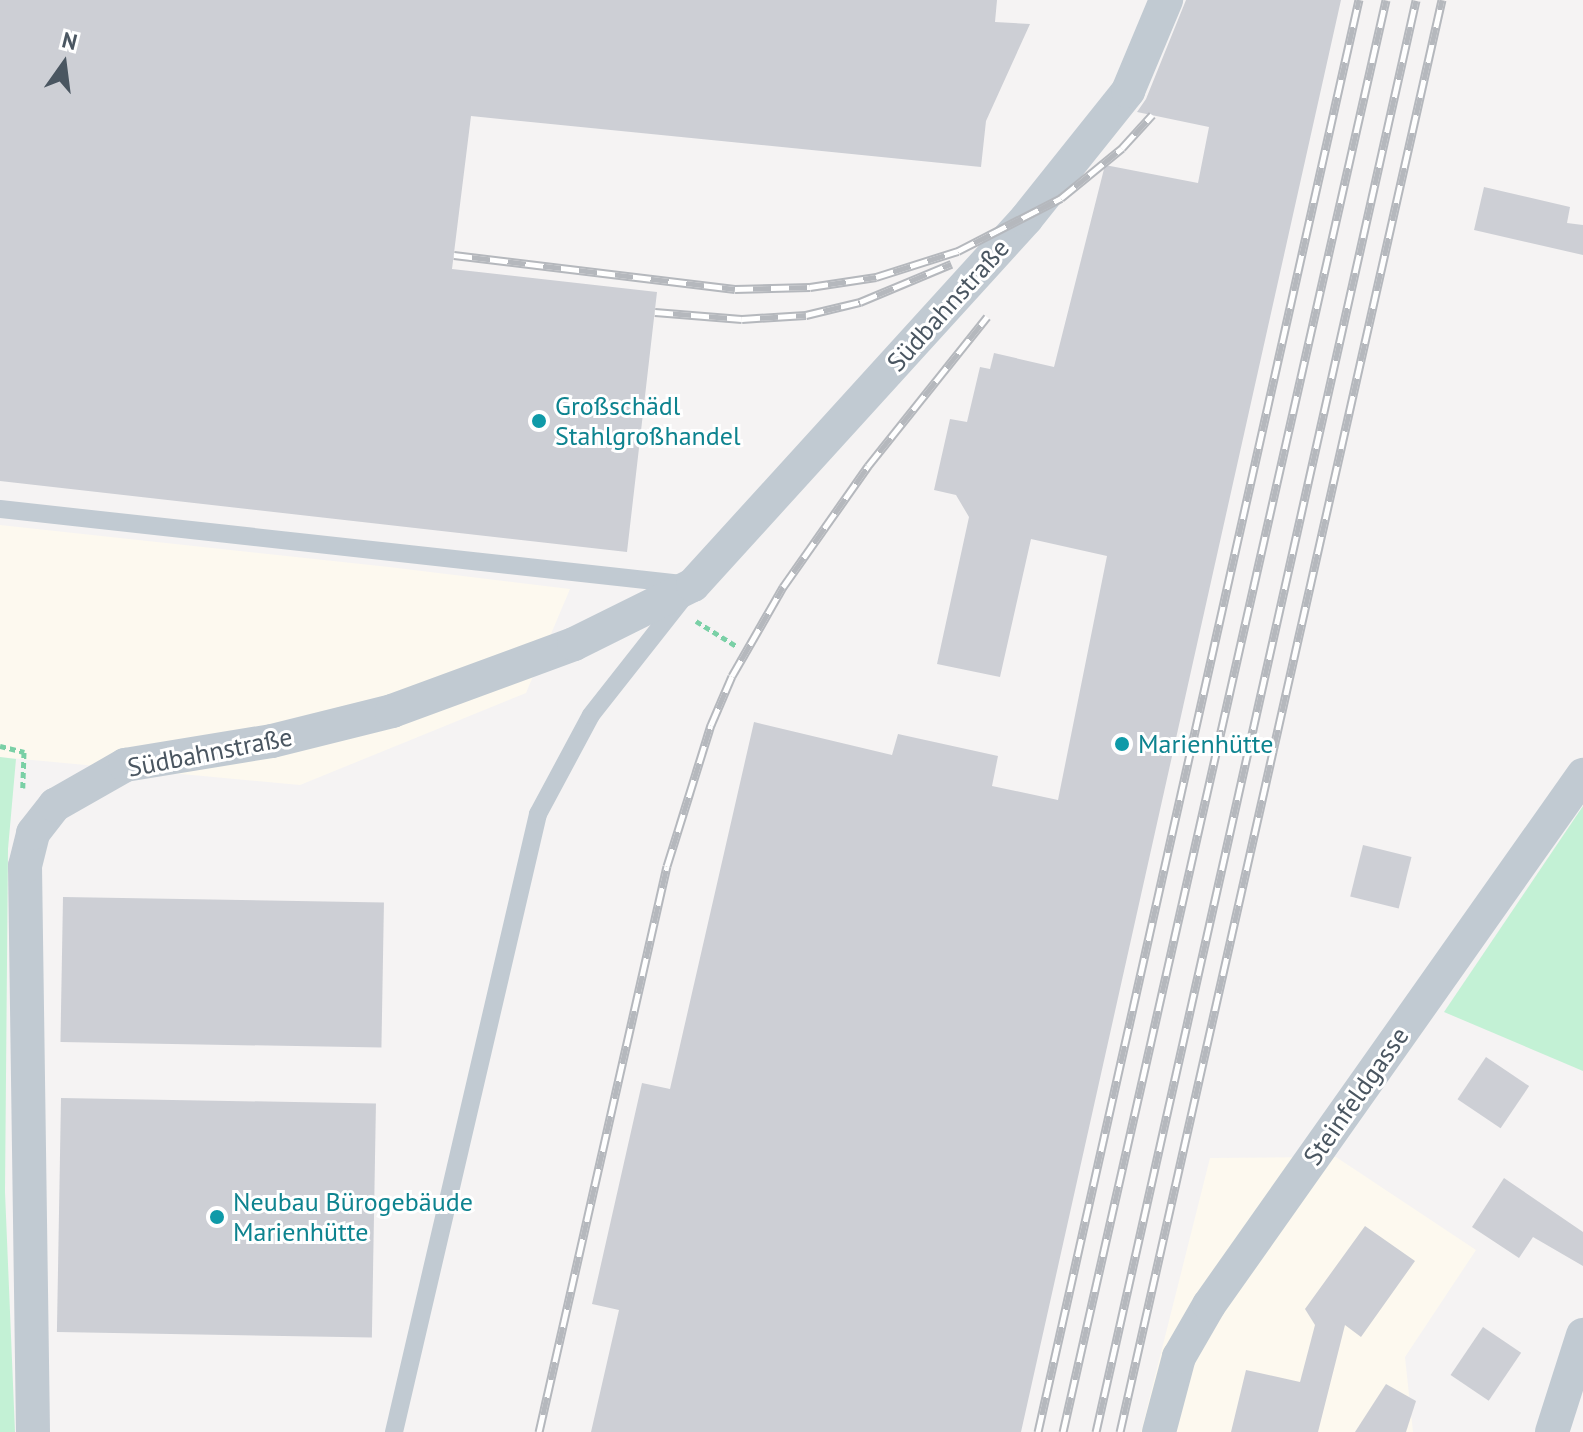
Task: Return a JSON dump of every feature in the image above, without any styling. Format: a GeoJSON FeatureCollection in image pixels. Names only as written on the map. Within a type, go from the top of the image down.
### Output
{"type":"FeatureCollection","features":[{"type":"Feature","properties":{"kind":"street","name":"Südbahnstraße"},"geometry":{"type":"LineString","coordinates":[[33,1432],[25,866],[33,833],[55,805],[125,765],[272,741],[392,711],[574,644],[684,598],[1035,207],[1128,91],[1166,0]]}},
{"type":"Feature","properties":{"kind":"street","name":"Steinfeldgasse"},"geometry":{"type":"LineString","coordinates":[[1159,1432],[1179,1357],[1209,1305],[1583,775]]}},
{"type":"Feature","properties":{"kind":"street"},"geometry":{"type":"LineString","coordinates":[[1552,1432],[1583,1335]]}},
{"type":"Feature","properties":{"kind":"lane"},"geometry":{"type":"LineString","coordinates":[[0,509],[684,598]]}},
{"type":"Feature","properties":{"kind":"lane","name":"Südbahnstraße"},"geometry":{"type":"LineString","coordinates":[[394,1432],[538,814],[591,715],[684,598]]}},
{"type":"Feature","properties":{"kind":"path"},"geometry":{"type":"LineString","coordinates":[[684,598],[738,647]]}},
{"type":"Feature","properties":{"kind":"path"},"geometry":{"type":"LineString","coordinates":[[0,746],[24,752],[23,794]]}},
{"type":"Feature","properties":{"kind":"shaded area"},"geometry":{"type":"Polygon","coordinates":[[[0,525],[570,589],[526,693],[300,785],[0,757],[0,525]]]}},
{"type":"Feature","properties":{"kind":"shaded area"},"geometry":{"type":"Polygon","coordinates":[[[1336,1157],[1476,1250],[1405,1357],[1413,1432],[1141,1432],[1210,1158],[1336,1157]]]}},
{"type":"Feature","properties":{"kind":"green space"},"geometry":{"type":"Polygon","coordinates":[[[0,757],[16,759],[8,849],[5,1192],[15,1432],[0,1432],[0,757]]]}},
{"type":"Feature","properties":{"kind":"green space"},"geometry":{"type":"Polygon","coordinates":[[[1583,806],[1583,1071],[1444,1012],[1583,806]]]}},
{"type":"Feature","properties":{"kind":"building"},"geometry":{"type":"Polygon","coordinates":[[[0,0],[997,0],[995,22],[1030,24],[986,121],[981,167],[471,116],[452,269],[657,292],[627,552],[0,481],[0,0]]]}},
{"type":"Feature","properties":{"kind":"building"},"geometry":{"type":"Polygon","coordinates":[[[1186,0],[1341,0],[1021,1432],[591,1432],[619,1310],[592,1304],[642,1083],[670,1089],[754,722],[892,755],[898,734],[998,756],[992,786],[1058,800],[1107,556],[1031,539],[1000,677],[937,664],[969,517],[956,495],[934,490],[950,419],[967,422],[980,367],[990,369],[994,353],[1054,367],[1105,165],[1198,183],[1209,127],[1137,112],[1146,99],[1186,0]]]}},
{"type":"Feature","properties":{"kind":"building"},"geometry":{"type":"Polygon","coordinates":[[[1484,187],[1570,207],[1567,223],[1583,225],[1583,255],[1474,230],[1484,187]]]}},
{"type":"Feature","properties":{"kind":"building"},"geometry":{"type":"Polygon","coordinates":[[[1363,845],[1412,857],[1399,909],[1350,896],[1363,845]]]}},
{"type":"Feature","properties":{"kind":"building"},"geometry":{"type":"Polygon","coordinates":[[[63,897],[384,903],[381,1048],[60,1042],[63,897]]]}},
{"type":"Feature","properties":{"kind":"building"},"geometry":{"type":"Polygon","coordinates":[[[1486,1057],[1529,1086],[1501,1128],[1457,1099],[1486,1057]]]}},
{"type":"Feature","properties":{"kind":"building","name":"Neubau Bürogebäude Marienhütte"},"geometry":{"type":"Polygon","coordinates":[[[61,1098],[376,1103],[372,1337],[57,1332],[61,1098]]]}},
{"type":"Feature","properties":{"kind":"building"},"geometry":{"type":"Polygon","coordinates":[[[1504,1178],[1583,1232],[1583,1266],[1533,1237],[1519,1258],[1472,1227],[1504,1178]]]}},
{"type":"Feature","properties":{"kind":"building"},"geometry":{"type":"Polygon","coordinates":[[[1365,1226],[1415,1261],[1361,1337],[1345,1325],[1318,1432],[1231,1432],[1246,1370],[1300,1382],[1315,1325],[1305,1309],[1365,1226]]]}},
{"type":"Feature","properties":{"kind":"building"},"geometry":{"type":"Polygon","coordinates":[[[1483,1327],[1521,1353],[1489,1401],[1451,1375],[1483,1327]]]}},
{"type":"Feature","properties":{"kind":"building"},"geometry":{"type":"Polygon","coordinates":[[[1386,1384],[1416,1401],[1406,1432],[1355,1432],[1386,1384]]]}},
{"type":"Feature","properties":{"kind":"railway"},"geometry":{"type":"LineString","coordinates":[[1038,1432],[1359,0]]}},
{"type":"Feature","properties":{"kind":"railway"},"geometry":{"type":"LineString","coordinates":[[1063,1432],[1386,0]]}},
{"type":"Feature","properties":{"kind":"railway"},"geometry":{"type":"LineString","coordinates":[[1096,1432],[1416,0]]}},
{"type":"Feature","properties":{"kind":"railway"},"geometry":{"type":"LineString","coordinates":[[1120,1432],[1442,0]]}},
{"type":"Feature","properties":{"kind":"railway"},"geometry":{"type":"LineString","coordinates":[[454,255],[735,289],[810,287],[876,277],[958,251],[1061,198],[1122,148],[1152,115]]}},
{"type":"Feature","properties":{"kind":"railway"},"geometry":{"type":"LineString","coordinates":[[655,312],[742,319],[806,315],[860,302],[951,264]]}},
{"type":"Feature","properties":{"kind":"railway"},"geometry":{"type":"LineString","coordinates":[[539,1432],[667,866],[711,725],[732,676],[783,587],[868,466],[987,317]]}},
{"type":"Feature","properties":{"kind":"place","name":"Großschädl Stahlgroßhandel"},"geometry":{"type":"Point","coordinates":[539,421]}},
{"type":"Feature","properties":{"kind":"place","name":"Marienhütte"},"geometry":{"type":"Point","coordinates":[1122,744]}},
{"type":"Feature","properties":{"kind":"place","name":"Neubau Bürogebäude Marienhütte"},"geometry":{"type":"Point","coordinates":[217,1217]}}]}
